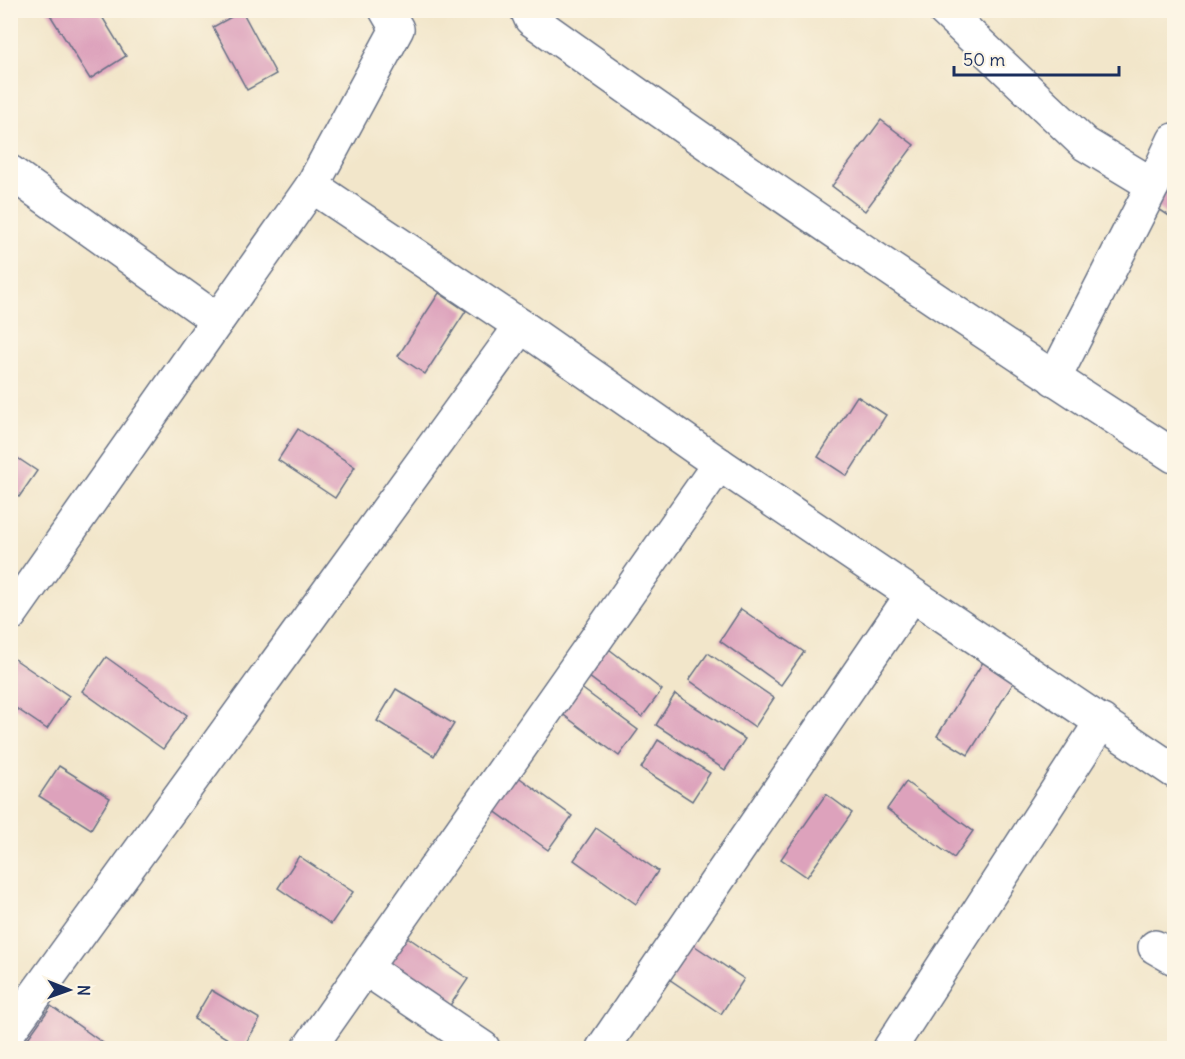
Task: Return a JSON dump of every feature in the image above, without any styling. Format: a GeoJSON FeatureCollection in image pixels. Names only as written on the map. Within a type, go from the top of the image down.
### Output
{"type":"FeatureCollection","features":[{"type":"Feature","properties":{"kind":"street"},"geometry":{"type":"LineString","coordinates":[[10,615],[312,186],[397,29],[386,10]]}},
{"type":"Feature","properties":{"kind":"street"},"geometry":{"type":"LineString","coordinates":[[527,10],[531,19],[609,75],[883,265],[1174,456]]}},
{"type":"Feature","properties":{"kind":"street"},"geometry":{"type":"LineString","coordinates":[[944,10],[1085,144],[1153,185]]}},
{"type":"Feature","properties":{"kind":"street"},"geometry":{"type":"LineString","coordinates":[[1054,379],[1174,140]]}},
{"type":"Feature","properties":{"kind":"street"},"geometry":{"type":"LineString","coordinates":[[10,172],[217,320]]}},
{"type":"Feature","properties":{"kind":"street"},"geometry":{"type":"LineString","coordinates":[[312,186],[1174,771]]}},
{"type":"Feature","properties":{"kind":"street"},"geometry":{"type":"LineString","coordinates":[[10,1030],[521,326]]}},
{"type":"Feature","properties":{"kind":"street"},"geometry":{"type":"LineString","coordinates":[[309,1048],[719,464]]}},
{"type":"Feature","properties":{"kind":"street"},"geometry":{"type":"LineString","coordinates":[[603,1048],[912,595]]}},
{"type":"Feature","properties":{"kind":"street"},"geometry":{"type":"LineString","coordinates":[[890,1048],[1102,721]]}},
{"type":"Feature","properties":{"kind":"street"},"geometry":{"type":"LineString","coordinates":[[366,968],[483,1048]]}},
{"type":"Feature","properties":{"kind":"building"},"geometry":{"type":"Polygon","coordinates":[[[47,10],[98,10],[126,56],[90,79],[47,10]]]}},
{"type":"Feature","properties":{"kind":"building"},"geometry":{"type":"Polygon","coordinates":[[[242,11],[276,74],[247,90],[213,27],[242,11]]]}},
{"type":"Feature","properties":{"kind":"building"},"geometry":{"type":"Polygon","coordinates":[[[881,120],[914,145],[865,211],[832,186],[881,120]]]}},
{"type":"Feature","properties":{"kind":"building"},"geometry":{"type":"Polygon","coordinates":[[[1174,163],[1174,219],[1148,202],[1174,163]]]}},
{"type":"Feature","properties":{"kind":"building"},"geometry":{"type":"Polygon","coordinates":[[[439,293],[466,311],[425,374],[398,356],[439,293]]]}},
{"type":"Feature","properties":{"kind":"building"},"geometry":{"type":"Polygon","coordinates":[[[857,396],[886,415],[847,476],[818,457],[857,396]]]}},
{"type":"Feature","properties":{"kind":"building"},"geometry":{"type":"Polygon","coordinates":[[[298,429],[355,467],[335,498],[278,460],[298,429]]]}},
{"type":"Feature","properties":{"kind":"building"},"geometry":{"type":"Polygon","coordinates":[[[10,453],[37,471],[19,497],[10,492],[10,453]]]}},
{"type":"Feature","properties":{"kind":"building"},"geometry":{"type":"Polygon","coordinates":[[[741,609],[804,652],[781,685],[720,641],[741,609]]]}},
{"type":"Feature","properties":{"kind":"building"},"geometry":{"type":"Polygon","coordinates":[[[605,646],[662,690],[642,717],[584,673],[605,646]]]}},
{"type":"Feature","properties":{"kind":"building"},"geometry":{"type":"Polygon","coordinates":[[[708,653],[774,698],[755,727],[689,680],[708,653]]]}},
{"type":"Feature","properties":{"kind":"building"},"geometry":{"type":"Polygon","coordinates":[[[10,656],[69,696],[47,729],[10,704],[10,656]]]}},
{"type":"Feature","properties":{"kind":"building"},"geometry":{"type":"Polygon","coordinates":[[[106,657],[187,715],[163,749],[82,691],[106,657]]]}},
{"type":"Feature","properties":{"kind":"building"},"geometry":{"type":"Polygon","coordinates":[[[983,662],[1014,682],[968,755],[937,736],[983,662]]]}},
{"type":"Feature","properties":{"kind":"building"},"geometry":{"type":"Polygon","coordinates":[[[576,684],[638,730],[619,756],[557,710],[576,684]]]}},
{"type":"Feature","properties":{"kind":"building"},"geometry":{"type":"Polygon","coordinates":[[[396,689],[454,724],[434,756],[377,721],[396,689]]]}},
{"type":"Feature","properties":{"kind":"building"},"geometry":{"type":"Polygon","coordinates":[[[675,694],[745,739],[725,770],[656,725],[675,694]]]}},
{"type":"Feature","properties":{"kind":"building"},"geometry":{"type":"Polygon","coordinates":[[[658,740],[710,773],[692,801],[641,768],[658,740]]]}},
{"type":"Feature","properties":{"kind":"building"},"geometry":{"type":"Polygon","coordinates":[[[59,766],[110,798],[91,829],[39,796],[59,766]]]}},
{"type":"Feature","properties":{"kind":"building"},"geometry":{"type":"Polygon","coordinates":[[[506,768],[572,816],[548,850],[482,802],[506,768]]]}},
{"type":"Feature","properties":{"kind":"building"},"geometry":{"type":"Polygon","coordinates":[[[906,782],[973,831],[954,858],[887,809],[906,782]]]}},
{"type":"Feature","properties":{"kind":"building"},"geometry":{"type":"Polygon","coordinates":[[[826,794],[852,813],[807,877],[781,859],[826,794]]]}},
{"type":"Feature","properties":{"kind":"building"},"geometry":{"type":"Polygon","coordinates":[[[596,828],[658,871],[636,904],[574,860],[596,828]]]}},
{"type":"Feature","properties":{"kind":"building"},"geometry":{"type":"Polygon","coordinates":[[[299,856],[353,892],[331,924],[278,888],[299,856]]]}},
{"type":"Feature","properties":{"kind":"building"},"geometry":{"type":"Polygon","coordinates":[[[403,934],[468,979],[449,1007],[383,962],[403,934]]]}},
{"type":"Feature","properties":{"kind":"building"},"geometry":{"type":"Polygon","coordinates":[[[689,942],[744,979],[721,1014],[666,977],[689,942]]]}},
{"type":"Feature","properties":{"kind":"building"},"geometry":{"type":"Polygon","coordinates":[[[211,990],[260,1019],[243,1048],[194,1019],[211,990]]]}},
{"type":"Feature","properties":{"kind":"building"},"geometry":{"type":"Polygon","coordinates":[[[51,1006],[110,1048],[21,1048],[51,1006]]]}}]}
